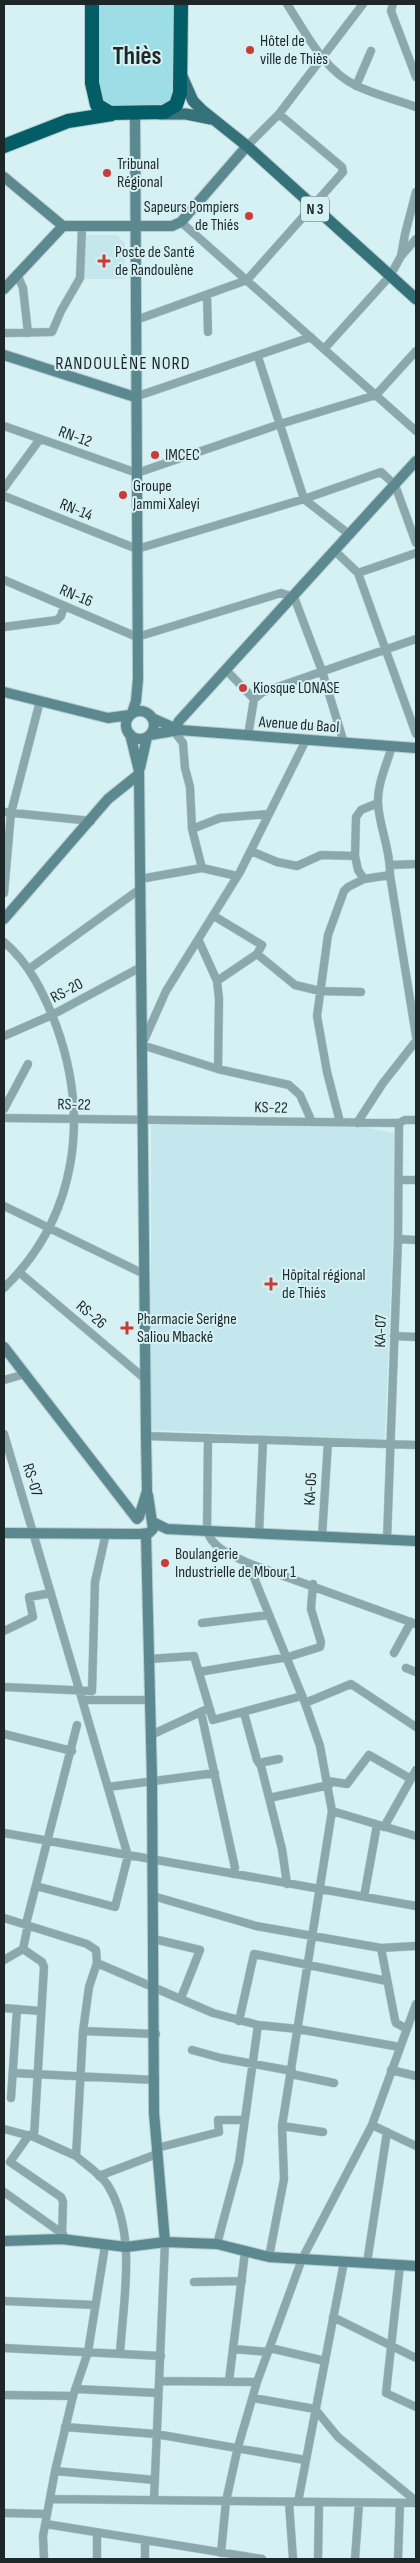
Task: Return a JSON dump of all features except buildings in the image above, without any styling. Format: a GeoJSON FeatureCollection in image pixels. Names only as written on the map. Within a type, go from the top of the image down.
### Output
{"type":"FeatureCollection","features":[{"type":"Feature","properties":{"kind":"highway"},"geometry":{"type":"LineString","coordinates":[[4,146],[68,121],[115,114],[156,114],[171,110],[179,99],[180,4]]}},
{"type":"Feature","properties":{"kind":"highway"},"geometry":{"type":"LineString","coordinates":[[91,5],[92,83],[97,105],[115,114]]}},
{"type":"Feature","properties":{"kind":"highway"},"geometry":{"type":"LineString","coordinates":[[68,121],[83,107],[92,83]]}},
{"type":"Feature","properties":{"kind":"main road","name":"N 3"},"geometry":{"type":"LineString","coordinates":[[180,69],[193,101],[212,120],[247,146],[312,207],[416,299]]}},
{"type":"Feature","properties":{"kind":"main road"},"geometry":{"type":"LineString","coordinates":[[4,919],[91,821],[108,799],[138,773],[148,736],[154,729],[151,716],[142,699],[138,678],[135,397],[135,114]]}},
{"type":"Feature","properties":{"kind":"main road","name":"N 3"},"geometry":{"type":"LineString","coordinates":[[156,114],[186,114],[212,120]]}},
{"type":"Feature","properties":{"kind":"main road"},"geometry":{"type":"LineString","coordinates":[[4,177],[63,226],[82,228],[172,226],[181,222],[247,146]]}},
{"type":"Feature","properties":{"kind":"main road"},"geometry":{"type":"LineString","coordinates":[[4,289],[63,226]]}},
{"type":"Feature","properties":{"kind":"main road"},"geometry":{"type":"LineString","coordinates":[[4,355],[135,397]]}},
{"type":"Feature","properties":{"kind":"main road"},"geometry":{"type":"LineString","coordinates":[[4,692],[108,718],[140,739],[176,730],[227,670],[416,461]]}},
{"type":"Feature","properties":{"kind":"main road"},"geometry":{"type":"LineString","coordinates":[[138,678],[131,714],[126,722],[138,773],[143,1120],[144,1378],[147,1490],[153,1528],[144,1534]]}},
{"type":"Feature","properties":{"kind":"main road"},"geometry":{"type":"LineString","coordinates":[[108,718],[141,711],[176,730]]}},
{"type":"Feature","properties":{"kind":"main road","name":"Avenue du Baol"},"geometry":{"type":"LineString","coordinates":[[176,730],[416,748]]}},
{"type":"Feature","properties":{"kind":"main road"},"geometry":{"type":"LineString","coordinates":[[4,1347],[137,1519]]}},
{"type":"Feature","properties":{"kind":"main road"},"geometry":{"type":"LineString","coordinates":[[144,1534],[135,1529],[147,1490]]}},
{"type":"Feature","properties":{"kind":"main road"},"geometry":{"type":"LineString","coordinates":[[111,1533],[126,1530],[137,1519],[145,1516],[167,1529],[174,1530],[416,1541]]}},
{"type":"Feature","properties":{"kind":"main road"},"geometry":{"type":"LineString","coordinates":[[4,1533],[144,1534],[174,1530]]}},
{"type":"Feature","properties":{"kind":"main road"},"geometry":{"type":"LineString","coordinates":[[144,1534],[152,1780],[157,2151],[166,2242]]}},
{"type":"Feature","properties":{"kind":"main road"},"geometry":{"type":"LineString","coordinates":[[4,2241],[62,2236],[105,2246],[126,2247],[166,2242],[217,2244],[269,2257],[416,2266]]}},
{"type":"Feature","properties":{"kind":"street"},"geometry":{"type":"LineString","coordinates":[[287,4],[322,58],[356,86],[416,107]]}},
{"type":"Feature","properties":{"kind":"street"},"geometry":{"type":"LineString","coordinates":[[247,146],[278,114],[363,4]]}},
{"type":"Feature","properties":{"kind":"street"},"geometry":{"type":"LineString","coordinates":[[384,4],[392,7],[416,77]]}},
{"type":"Feature","properties":{"kind":"street"},"geometry":{"type":"LineString","coordinates":[[356,86],[371,51]]}},
{"type":"Feature","properties":{"kind":"street"},"geometry":{"type":"LineString","coordinates":[[136,320],[247,280],[343,172],[342,167],[278,114]]}},
{"type":"Feature","properties":{"kind":"street"},"geometry":{"type":"LineString","coordinates":[[402,256],[405,234],[416,192]]}},
{"type":"Feature","properties":{"kind":"street"},"geometry":{"type":"LineString","coordinates":[[181,222],[416,431]]}},
{"type":"Feature","properties":{"kind":"street"},"geometry":{"type":"LineString","coordinates":[[4,333],[50,334],[80,278],[82,228]]}},
{"type":"Feature","properties":{"kind":"street"},"geometry":{"type":"LineString","coordinates":[[324,349],[390,276],[402,256],[416,239]]}},
{"type":"Feature","properties":{"kind":"street"},"geometry":{"type":"LineString","coordinates":[[17,274],[23,288],[28,333]]}},
{"type":"Feature","properties":{"kind":"street"},"geometry":{"type":"LineString","coordinates":[[207,296],[208,332]]}},
{"type":"Feature","properties":{"kind":"street"},"geometry":{"type":"LineString","coordinates":[[135,397],[258,357],[311,337]]}},
{"type":"Feature","properties":{"kind":"street"},"geometry":{"type":"LineString","coordinates":[[137,473],[280,424],[376,395],[416,351]]}},
{"type":"Feature","properties":{"kind":"street"},"geometry":{"type":"LineString","coordinates":[[258,357],[304,499],[350,535]]}},
{"type":"Feature","properties":{"kind":"street","name":"RN-12"},"geometry":{"type":"LineString","coordinates":[[4,426],[137,473]]}},
{"type":"Feature","properties":{"kind":"street"},"geometry":{"type":"LineString","coordinates":[[4,488],[40,439]]}},
{"type":"Feature","properties":{"kind":"street"},"geometry":{"type":"LineString","coordinates":[[138,549],[304,499],[381,472],[395,485],[416,543]]}},
{"type":"Feature","properties":{"kind":"street","name":"RN-14"},"geometry":{"type":"LineString","coordinates":[[4,496],[138,549]]}},
{"type":"Feature","properties":{"kind":"street"},"geometry":{"type":"LineString","coordinates":[[335,552],[358,573],[416,730]]}},
{"type":"Feature","properties":{"kind":"street"},"geometry":{"type":"LineString","coordinates":[[358,573],[416,553]]}},
{"type":"Feature","properties":{"kind":"street","name":"RN-16"},"geometry":{"type":"LineString","coordinates":[[4,580],[137,637]]}},
{"type":"Feature","properties":{"kind":"street"},"geometry":{"type":"LineString","coordinates":[[137,637],[281,593],[294,597],[322,671],[344,743]]}},
{"type":"Feature","properties":{"kind":"street"},"geometry":{"type":"LineString","coordinates":[[4,626],[57,620],[61,616],[64,606]]}},
{"type":"Feature","properties":{"kind":"street"},"geometry":{"type":"LineString","coordinates":[[248,736],[254,699],[263,692],[416,639]]}},
{"type":"Feature","properties":{"kind":"street"},"geometry":{"type":"LineString","coordinates":[[227,670],[254,699]]}},
{"type":"Feature","properties":{"kind":"street"},"geometry":{"type":"LineString","coordinates":[[4,893],[7,813],[40,701]]}},
{"type":"Feature","properties":{"kind":"street"},"geometry":{"type":"LineString","coordinates":[[176,730],[183,743],[185,768],[190,786],[192,829],[202,868]]}},
{"type":"Feature","properties":{"kind":"street"},"geometry":{"type":"LineString","coordinates":[[306,740],[251,851],[199,941],[166,991],[142,1045],[218,1068],[289,1085],[300,1095],[312,1122]]}},
{"type":"Feature","properties":{"kind":"street"},"geometry":{"type":"LineString","coordinates":[[392,746],[379,785],[378,803],[391,866],[390,875],[416,1036]]}},
{"type":"Feature","properties":{"kind":"street"},"geometry":{"type":"LineString","coordinates":[[364,879],[358,870],[355,856],[358,812],[378,803]]}},
{"type":"Feature","properties":{"kind":"street"},"geometry":{"type":"LineString","coordinates":[[7,813],[91,821]]}},
{"type":"Feature","properties":{"kind":"street"},"geometry":{"type":"LineString","coordinates":[[192,829],[220,818],[269,814]]}},
{"type":"Feature","properties":{"kind":"street"},"geometry":{"type":"LineString","coordinates":[[251,851],[287,865],[297,866],[321,855],[355,856]]}},
{"type":"Feature","properties":{"kind":"street"},"geometry":{"type":"LineString","coordinates":[[391,866],[416,864]]}},
{"type":"Feature","properties":{"kind":"street"},"geometry":{"type":"LineString","coordinates":[[30,969],[140,884],[202,868],[237,876]]}},
{"type":"Feature","properties":{"kind":"street"},"geometry":{"type":"LineString","coordinates":[[340,1122],[327,1072],[316,1016],[328,935],[344,891],[364,879],[390,875]]}},
{"type":"Feature","properties":{"kind":"street"},"geometry":{"type":"LineString","coordinates":[[214,916],[262,945],[257,954],[216,981]]}},
{"type":"Feature","properties":{"kind":"street"},"geometry":{"type":"LineString","coordinates":[[199,941],[216,981],[219,999],[218,1068]]}},
{"type":"Feature","properties":{"kind":"street"},"geometry":{"type":"LineString","coordinates":[[4,942],[30,969],[52,1015],[70,1070],[74,1119],[74,1139],[69,1176],[63,1196],[48,1228],[20,1273],[4,1288]]}},
{"type":"Feature","properties":{"kind":"street"},"geometry":{"type":"LineString","coordinates":[[257,954],[290,983],[320,991],[362,992]]}},
{"type":"Feature","properties":{"kind":"street","name":"RS-20"},"geometry":{"type":"LineString","coordinates":[[4,1036],[52,1015],[141,967]]}},
{"type":"Feature","properties":{"kind":"street"},"geometry":{"type":"LineString","coordinates":[[358,1122],[382,1084],[416,1041]]}},
{"type":"Feature","properties":{"kind":"street"},"geometry":{"type":"LineString","coordinates":[[4,1109],[28,1064]]}},
{"type":"Feature","properties":{"kind":"street","name":"RS-22"},"geometry":{"type":"LineString","coordinates":[[4,1118],[143,1120]]}},
{"type":"Feature","properties":{"kind":"street","name":"KS-22"},"geometry":{"type":"LineString","coordinates":[[143,1120],[399,1123],[405,1120],[416,1120]]}},
{"type":"Feature","properties":{"kind":"street","name":"KA-07"},"geometry":{"type":"LineString","coordinates":[[387,1540],[392,1445],[398,1239],[399,1123]]}},
{"type":"Feature","properties":{"kind":"street"},"geometry":{"type":"LineString","coordinates":[[398,1180],[416,1180]]}},
{"type":"Feature","properties":{"kind":"street"},"geometry":{"type":"LineString","coordinates":[[4,1206],[144,1274]]}},
{"type":"Feature","properties":{"kind":"street"},"geometry":{"type":"LineString","coordinates":[[398,1239],[416,1240]]}},
{"type":"Feature","properties":{"kind":"street","name":"RS-26"},"geometry":{"type":"LineString","coordinates":[[20,1273],[144,1378]]}},
{"type":"Feature","properties":{"kind":"street"},"geometry":{"type":"LineString","coordinates":[[394,1336],[416,1337]]}},
{"type":"Feature","properties":{"kind":"street"},"geometry":{"type":"LineString","coordinates":[[4,1380],[24,1374]]}},
{"type":"Feature","properties":{"kind":"street","name":"RS-07"},"geometry":{"type":"LineString","coordinates":[[4,1434],[128,1856]]}},
{"type":"Feature","properties":{"kind":"street"},"geometry":{"type":"LineString","coordinates":[[146,1436],[416,1446]]}},
{"type":"Feature","properties":{"kind":"street"},"geometry":{"type":"LineString","coordinates":[[208,1438],[207,1531],[210,1540],[216,1546],[248,1562],[313,1584],[414,1623],[394,1654]]}},
{"type":"Feature","properties":{"kind":"street"},"geometry":{"type":"LineString","coordinates":[[259,1534],[263,1440]]}},
{"type":"Feature","properties":{"kind":"street","name":"KA-05"},"geometry":{"type":"LineString","coordinates":[[322,1537],[328,1442]]}},
{"type":"Feature","properties":{"kind":"street"},"geometry":{"type":"LineString","coordinates":[[4,1687],[92,1691],[95,1582],[111,1533]]}},
{"type":"Feature","properties":{"kind":"street"},"geometry":{"type":"LineString","coordinates":[[248,1562],[304,1700],[329,1783],[332,1812],[282,2126],[284,2179],[269,2257]]}},
{"type":"Feature","properties":{"kind":"street"},"geometry":{"type":"LineString","coordinates":[[199,1672],[288,1657],[322,1646],[311,1609],[313,1584]]}},
{"type":"Feature","properties":{"kind":"street"},"geometry":{"type":"LineString","coordinates":[[4,1632],[33,1617],[29,1597],[51,1593]]}},
{"type":"Feature","properties":{"kind":"street"},"geometry":{"type":"LineString","coordinates":[[202,1623],[269,1615]]}},
{"type":"Feature","properties":{"kind":"street"},"geometry":{"type":"LineString","coordinates":[[149,1659],[194,1656],[213,1720],[304,1700],[351,1684],[416,1726]]}},
{"type":"Feature","properties":{"kind":"street"},"geometry":{"type":"LineString","coordinates":[[406,1668],[416,1672]]}},
{"type":"Feature","properties":{"kind":"street"},"geometry":{"type":"LineString","coordinates":[[83,1700],[150,1700]]}},
{"type":"Feature","properties":{"kind":"street"},"geometry":{"type":"LineString","coordinates":[[151,1735],[209,1708]]}},
{"type":"Feature","properties":{"kind":"street"},"geometry":{"type":"LineString","coordinates":[[201,1712],[235,1868],[233,1874]]}},
{"type":"Feature","properties":{"kind":"street"},"geometry":{"type":"LineString","coordinates":[[244,1713],[282,1849],[287,1884]]}},
{"type":"Feature","properties":{"kind":"street"},"geometry":{"type":"LineString","coordinates":[[23,1949],[36,1886],[77,1726]]}},
{"type":"Feature","properties":{"kind":"street"},"geometry":{"type":"LineString","coordinates":[[4,1734],[72,1751]]}},
{"type":"Feature","properties":{"kind":"street"},"geometry":{"type":"LineString","coordinates":[[269,1798],[329,1783],[346,1784],[369,1754],[411,1779]]}},
{"type":"Feature","properties":{"kind":"street"},"geometry":{"type":"LineString","coordinates":[[259,1763],[279,1759]]}},
{"type":"Feature","properties":{"kind":"street"},"geometry":{"type":"LineString","coordinates":[[364,1897],[380,1826],[416,1770]]}},
{"type":"Feature","properties":{"kind":"street"},"geometry":{"type":"LineString","coordinates":[[108,1787],[214,1773]]}},
{"type":"Feature","properties":{"kind":"street"},"geometry":{"type":"LineString","coordinates":[[332,1812],[416,1836]]}},
{"type":"Feature","properties":{"kind":"street"},"geometry":{"type":"LineString","coordinates":[[4,1833],[153,1861],[416,1906]]}},
{"type":"Feature","properties":{"kind":"street"},"geometry":{"type":"LineString","coordinates":[[36,1886],[115,1907],[128,1856]]}},
{"type":"Feature","properties":{"kind":"street"},"geometry":{"type":"LineString","coordinates":[[153,1896],[237,1922],[312,1937],[381,1948],[416,1946]]}},
{"type":"Feature","properties":{"kind":"street"},"geometry":{"type":"LineString","coordinates":[[4,1918],[92,1946],[96,1950],[97,1963],[89,1986],[83,2031],[76,2156]]}},
{"type":"Feature","properties":{"kind":"street"},"geometry":{"type":"LineString","coordinates":[[154,1939],[200,1950],[181,1998]]}},
{"type":"Feature","properties":{"kind":"street"},"geometry":{"type":"LineString","coordinates":[[381,1948],[394,2020],[407,2029]]}},
{"type":"Feature","properties":{"kind":"street"},"geometry":{"type":"LineString","coordinates":[[4,1960],[23,1949]]}},
{"type":"Feature","properties":{"kind":"street"},"geometry":{"type":"LineString","coordinates":[[23,1949],[43,1964],[39,2075],[31,2136],[10,2162],[61,2196],[62,2236]]}},
{"type":"Feature","properties":{"kind":"street"},"geometry":{"type":"LineString","coordinates":[[238,2021],[254,1954],[387,1981]]}},
{"type":"Feature","properties":{"kind":"street"},"geometry":{"type":"LineString","coordinates":[[97,1963],[238,2021],[298,2029],[400,2047]]}},
{"type":"Feature","properties":{"kind":"street"},"geometry":{"type":"LineString","coordinates":[[221,2553],[226,2501],[238,2447],[257,2382],[302,2259],[372,2125],[416,2004]]}},
{"type":"Feature","properties":{"kind":"street"},"geometry":{"type":"LineString","coordinates":[[4,2008],[40,2011]]}},
{"type":"Feature","properties":{"kind":"street"},"geometry":{"type":"LineString","coordinates":[[11,2098],[17,2009]]}},
{"type":"Feature","properties":{"kind":"street"},"geometry":{"type":"LineString","coordinates":[[217,2244],[237,2172],[258,2024]]}},
{"type":"Feature","properties":{"kind":"street"},"geometry":{"type":"LineString","coordinates":[[83,2031],[156,2034]]}},
{"type":"Feature","properties":{"kind":"street"},"geometry":{"type":"LineString","coordinates":[[192,2050],[334,2083]]}},
{"type":"Feature","properties":{"kind":"street"},"geometry":{"type":"LineString","coordinates":[[4,2061],[13,2061]]}},
{"type":"Feature","properties":{"kind":"street"},"geometry":{"type":"LineString","coordinates":[[391,2070],[416,2076]]}},
{"type":"Feature","properties":{"kind":"street"},"geometry":{"type":"LineString","coordinates":[[12,2074],[155,2080]]}},
{"type":"Feature","properties":{"kind":"street"},"geometry":{"type":"LineString","coordinates":[[99,2176],[157,2151],[219,2132],[218,2120],[244,2120]]}},
{"type":"Feature","properties":{"kind":"street"},"geometry":{"type":"LineString","coordinates":[[372,2125],[416,2146]]}},
{"type":"Feature","properties":{"kind":"street"},"geometry":{"type":"LineString","coordinates":[[282,2126],[323,2132]]}},
{"type":"Feature","properties":{"kind":"street"},"geometry":{"type":"LineString","coordinates":[[4,2129],[31,2136],[76,2156],[99,2176],[112,2195],[126,2247],[120,2354]]}},
{"type":"Feature","properties":{"kind":"street"},"geometry":{"type":"LineString","coordinates":[[367,2263],[387,2132]]}},
{"type":"Feature","properties":{"kind":"street"},"geometry":{"type":"LineString","coordinates":[[4,2192],[62,2236]]}},
{"type":"Feature","properties":{"kind":"street"},"geometry":{"type":"LineString","coordinates":[[154,2500],[166,2242]]}},
{"type":"Feature","properties":{"kind":"street"},"geometry":{"type":"LineString","coordinates":[[44,2559],[47,2514],[55,2472],[74,2392],[88,2352],[105,2246]]}},
{"type":"Feature","properties":{"kind":"street"},"geometry":{"type":"LineString","coordinates":[[230,2381],[245,2252]]}},
{"type":"Feature","properties":{"kind":"street"},"geometry":{"type":"LineString","coordinates":[[298,2502],[344,2262]]}},
{"type":"Feature","properties":{"kind":"street"},"geometry":{"type":"LineString","coordinates":[[400,2265],[386,2393],[416,2407]]}},
{"type":"Feature","properties":{"kind":"street"},"geometry":{"type":"LineString","coordinates":[[194,2282],[242,2281]]}},
{"type":"Feature","properties":{"kind":"street"},"geometry":{"type":"LineString","coordinates":[[4,2301],[95,2306]]}},
{"type":"Feature","properties":{"kind":"street"},"geometry":{"type":"LineString","coordinates":[[333,2316],[416,2358]]}},
{"type":"Feature","properties":{"kind":"street"},"geometry":{"type":"LineString","coordinates":[[4,2348],[161,2356]]}},
{"type":"Feature","properties":{"kind":"street"},"geometry":{"type":"LineString","coordinates":[[234,2348],[269,2350],[325,2361]]}},
{"type":"Feature","properties":{"kind":"street"},"geometry":{"type":"LineString","coordinates":[[160,2381],[257,2382]]}},
{"type":"Feature","properties":{"kind":"street"},"geometry":{"type":"LineString","coordinates":[[4,2395],[74,2392],[158,2393]]}},
{"type":"Feature","properties":{"kind":"street"},"geometry":{"type":"LineString","coordinates":[[252,2398],[315,2409],[338,2437],[416,2502]]}},
{"type":"Feature","properties":{"kind":"street"},"geometry":{"type":"LineString","coordinates":[[65,2427],[156,2434],[305,2460]]}},
{"type":"Feature","properties":{"kind":"street"},"geometry":{"type":"LineString","coordinates":[[55,2472],[155,2480]]}},
{"type":"Feature","properties":{"kind":"street"},"geometry":{"type":"LineString","coordinates":[[50,2499],[416,2502]]}},
{"type":"Feature","properties":{"kind":"street"},"geometry":{"type":"LineString","coordinates":[[289,2502],[293,2559]]}},
{"type":"Feature","properties":{"kind":"street"},"geometry":{"type":"LineString","coordinates":[[318,2559],[320,2502]]}},
{"type":"Feature","properties":{"kind":"street"},"geometry":{"type":"LineString","coordinates":[[355,2559],[359,2503]]}},
{"type":"Feature","properties":{"kind":"street"},"geometry":{"type":"LineString","coordinates":[[398,2559],[400,2503]]}},
{"type":"Feature","properties":{"kind":"street"},"geometry":{"type":"LineString","coordinates":[[4,2513],[47,2514]]}},
{"type":"Feature","properties":{"kind":"street"},"geometry":{"type":"LineString","coordinates":[[46,2524],[97,2534],[262,2559]]}},
{"type":"Feature","properties":{"kind":"street"},"geometry":{"type":"LineString","coordinates":[[97,2534],[97,2559]]}},
{"type":"Feature","properties":{"kind":"street"},"geometry":{"type":"LineString","coordinates":[[145,2540],[145,2559]]}},
{"type":"Feature","properties":{"kind":"street"},"geometry":{"type":"LineString","coordinates":[[208,2550],[208,2559]]}},
{"type":"Feature","properties":{"kind":"shaded area"},"geometry":{"type":"Polygon","coordinates":[[[99,4],[174,4],[174,93],[167,104],[113,106],[103,99],[99,88],[99,4]]]}},
{"type":"Feature","properties":{"kind":"shaded area","name":"Poste de Santé de Randoulène"},"geometry":{"type":"Polygon","coordinates":[[[84,235],[117,235],[125,243],[125,279],[83,279],[84,235]]]}},
{"type":"Feature","properties":{"kind":"shaded area","name":"Hôpital régional de Thiés"},"geometry":{"type":"Polygon","coordinates":[[[151,1125],[362,1127],[395,1133],[397,1139],[385,1436],[381,1440],[151,1430],[151,1125]]]}},
{"type":"Feature","properties":{"kind":"place","name":"Hôtel de ville de Thiès"},"geometry":{"type":"Point","coordinates":[250,50]}},
{"type":"Feature","properties":{"kind":"place","name":"Tribunal Régional"},"geometry":{"type":"Point","coordinates":[107,173]}},
{"type":"Feature","properties":{"kind":"place","name":"Sapeurs Pompiers de Thiés"},"geometry":{"type":"Point","coordinates":[249,216]}},
{"type":"Feature","properties":{"kind":"place","name":"Poste de Santé de Randoulène"},"geometry":{"type":"Point","coordinates":[104,261]}},
{"type":"Feature","properties":{"kind":"place","name":"IMCEC"},"geometry":{"type":"Point","coordinates":[155,455]}},
{"type":"Feature","properties":{"kind":"place","name":"Groupe Jammi Xaleyi"},"geometry":{"type":"Point","coordinates":[123,495]}},
{"type":"Feature","properties":{"kind":"place","name":"Kiosque LONASE"},"geometry":{"type":"Point","coordinates":[243,688]}},
{"type":"Feature","properties":{"kind":"place","name":"Hôpital régional de Thiés"},"geometry":{"type":"Point","coordinates":[271,1284]}},
{"type":"Feature","properties":{"kind":"place","name":"Pharmacie Serigne Saliou Mbacké"},"geometry":{"type":"Point","coordinates":[127,1328]}},
{"type":"Feature","properties":{"kind":"place","name":"Boulangerie Industrielle de Mbour 1"},"geometry":{"type":"Point","coordinates":[165,1563]}},
{"type":"Feature","properties":{"kind":"district","name":"Thiès"},"geometry":{"type":"Point","coordinates":[137,56]}},
{"type":"Feature","properties":{"kind":"district","name":"RANDOULÈNE NORD"},"geometry":{"type":"Point","coordinates":[123,363]}}]}
